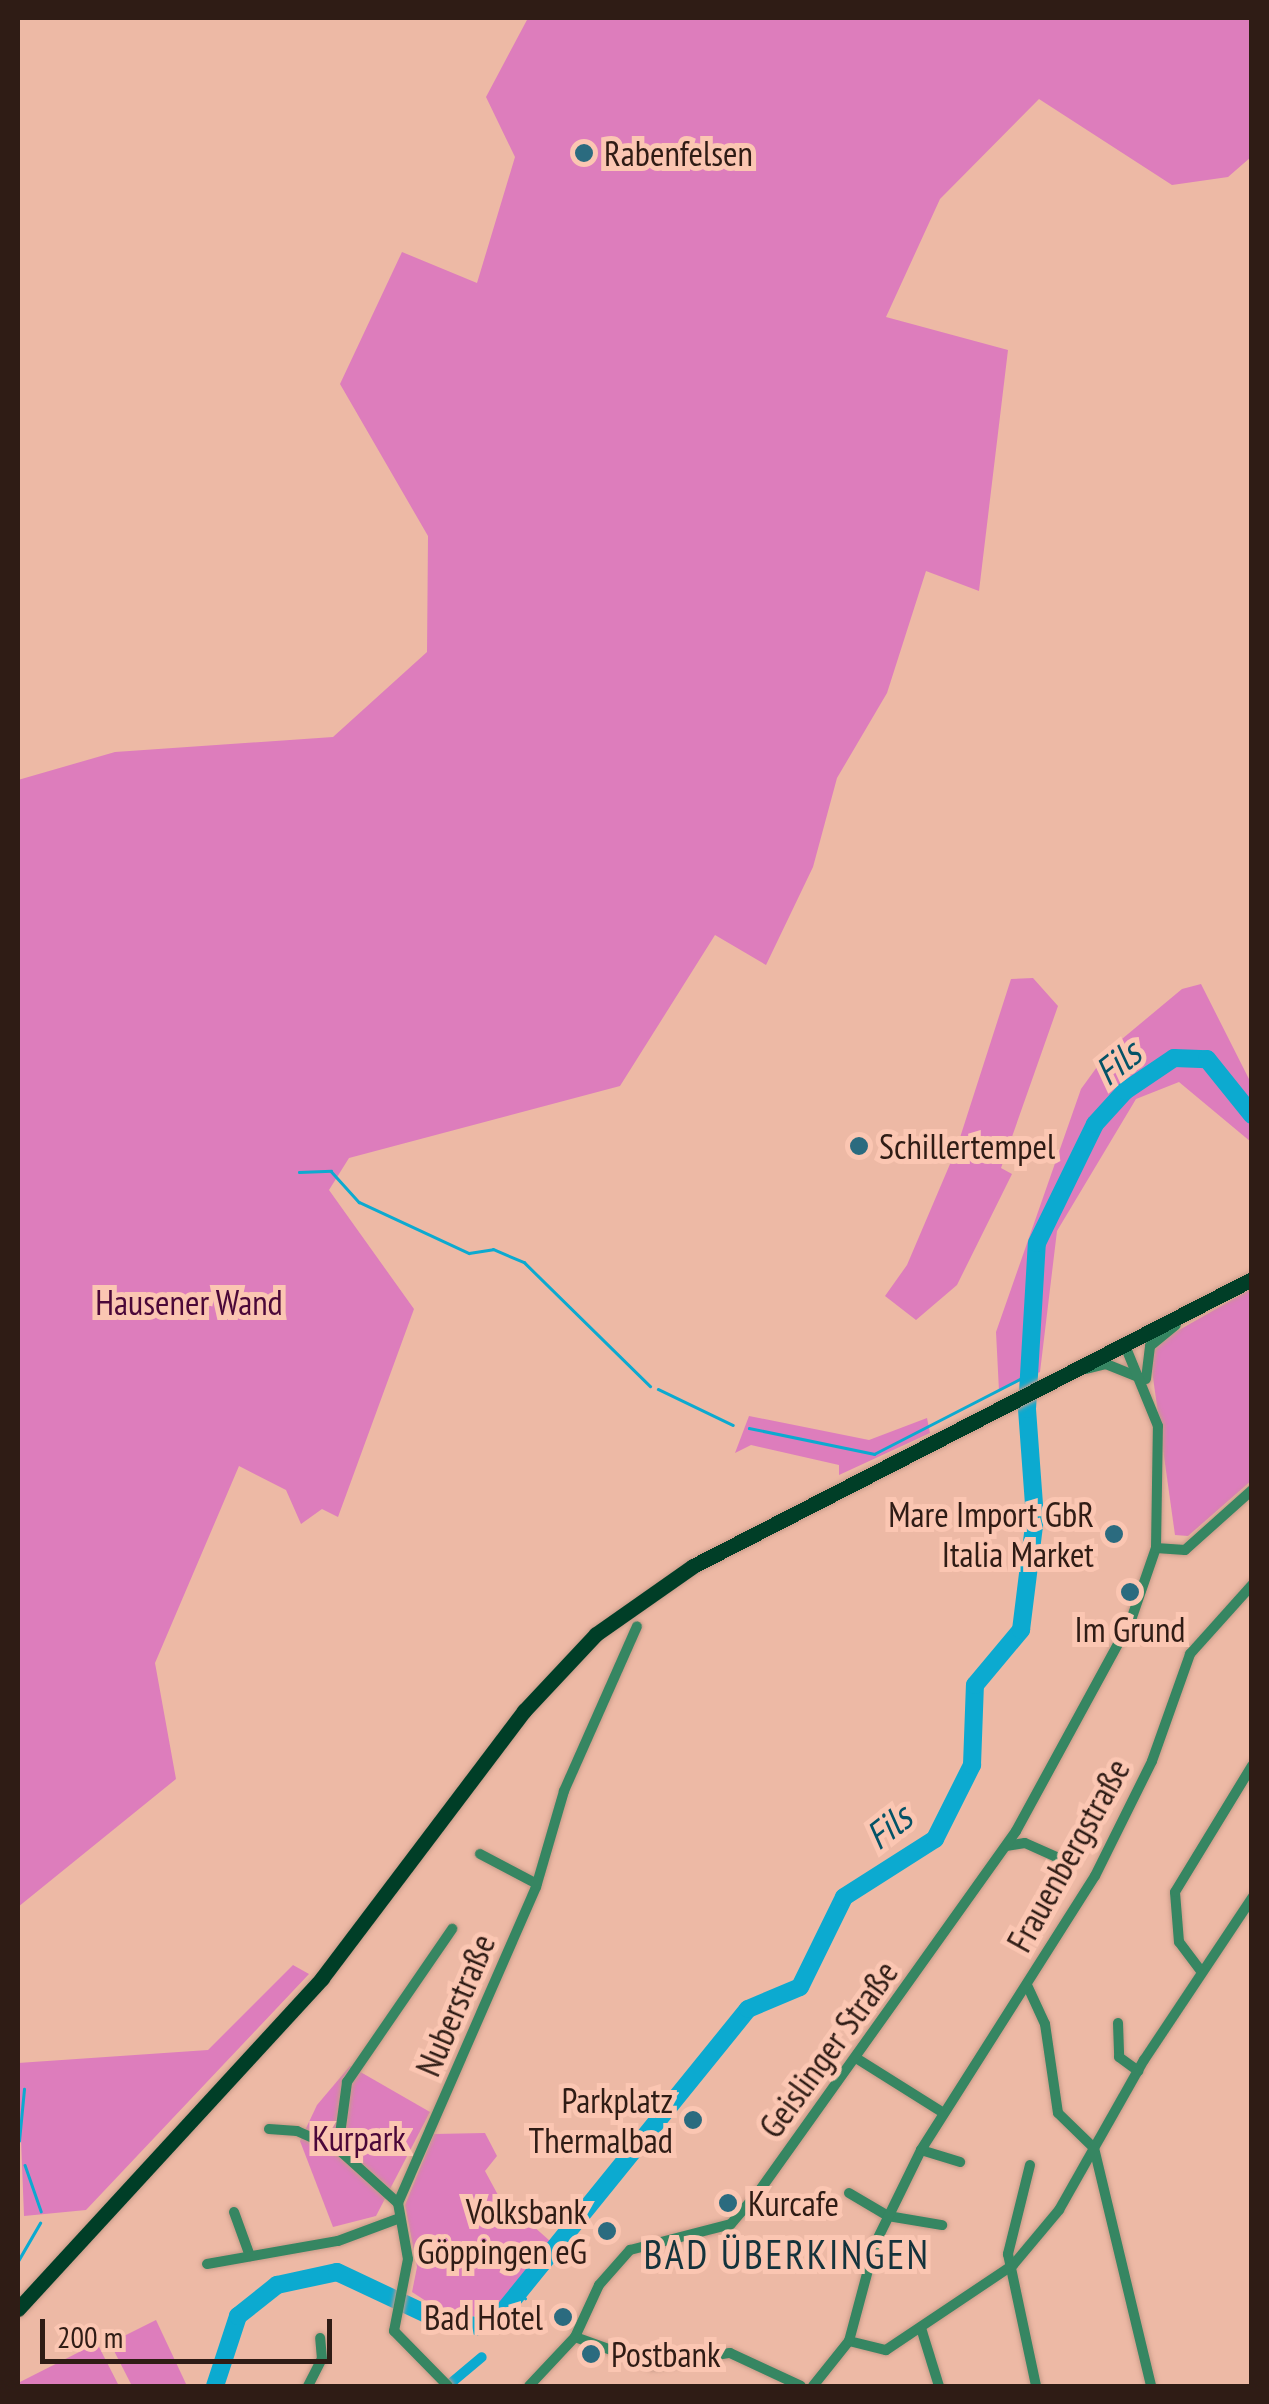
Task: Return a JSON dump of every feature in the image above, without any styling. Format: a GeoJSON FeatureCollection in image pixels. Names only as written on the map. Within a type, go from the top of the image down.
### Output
{"type":"FeatureCollection","features":[{"type":"Feature","properties":{"kind":"main road"},"geometry":{"type":"LineString","coordinates":[[21,2306],[322,1978],[524,1711],[596,1634],[694,1566],[1252,1280]]}},
{"type":"Feature","properties":{"kind":"street","name":"Geislinger Straße"},"geometry":{"type":"LineString","coordinates":[[528,2386],[575,2338],[614,2266],[630,2250],[731,2224],[856,2058],[1006,1846],[1130,1620],[1156,1548],[1162,1479],[1148,1390],[1150,1346],[1215,1298]]}},
{"type":"Feature","properties":{"kind":"street","name":"Geislinger Straße"},"geometry":{"type":"LineString","coordinates":[[1124,1343],[1148,1390]]}},
{"type":"Feature","properties":{"kind":"street"},"geometry":{"type":"LineString","coordinates":[[1070,1370],[1106,1364],[1142,1378]]}},
{"type":"Feature","properties":{"kind":"street"},"geometry":{"type":"LineString","coordinates":[[1156,1548],[1185,1550],[1252,1490]]}},
{"type":"Feature","properties":{"kind":"street","name":"Frauenbergstraße"},"geometry":{"type":"LineString","coordinates":[[812,2386],[849,2341],[888,2216],[942,2112],[1095,1876],[1144,1778],[1190,1654],[1252,1585]]}},
{"type":"Feature","properties":{"kind":"street","name":"Nuberstraße"},"geometry":{"type":"LineString","coordinates":[[398,2203],[537,1884],[564,1791],[637,1626]]}},
{"type":"Feature","properties":{"kind":"street"},"geometry":{"type":"LineString","coordinates":[[1201,1971],[1179,1942],[1175,1892],[1252,1766]]}},
{"type":"Feature","properties":{"kind":"street"},"geometry":{"type":"LineString","coordinates":[[1006,1846],[1025,1843],[1061,1859]]}},
{"type":"Feature","properties":{"kind":"street"},"geometry":{"type":"LineString","coordinates":[[480,1854],[537,1884]]}},
{"type":"Feature","properties":{"kind":"street"},"geometry":{"type":"LineString","coordinates":[[849,2341],[886,2350],[1013,2265],[1094,2148],[1201,1971],[1252,1898]]}},
{"type":"Feature","properties":{"kind":"street"},"geometry":{"type":"LineString","coordinates":[[338,2149],[347,2082],[452,1929]]}},
{"type":"Feature","properties":{"kind":"street"},"geometry":{"type":"LineString","coordinates":[[1027,1985],[1045,2024],[1058,2113],[1094,2148],[1151,2386]]}},
{"type":"Feature","properties":{"kind":"street"},"geometry":{"type":"LineString","coordinates":[[1118,2023],[1119,2057],[1138,2071]]}},
{"type":"Feature","properties":{"kind":"street"},"geometry":{"type":"LineString","coordinates":[[856,2058],[942,2112]]}},
{"type":"Feature","properties":{"kind":"street"},"geometry":{"type":"LineString","coordinates":[[268,2128],[338,2149],[398,2203],[408,2259],[396,2310],[397,2339],[448,2386]]}},
{"type":"Feature","properties":{"kind":"street"},"geometry":{"type":"LineString","coordinates":[[921,2150],[960,2162]]}},
{"type":"Feature","properties":{"kind":"street"},"geometry":{"type":"LineString","coordinates":[[1030,2164],[1008,2254],[1036,2386]]}},
{"type":"Feature","properties":{"kind":"street"},"geometry":{"type":"LineString","coordinates":[[849,2193],[888,2216],[942,2224]]}},
{"type":"Feature","properties":{"kind":"street"},"geometry":{"type":"LineString","coordinates":[[234,2212],[250,2256]]}},
{"type":"Feature","properties":{"kind":"street"},"geometry":{"type":"LineString","coordinates":[[206,2264],[338,2242],[400,2218]]}},
{"type":"Feature","properties":{"kind":"street"},"geometry":{"type":"LineString","coordinates":[[921,2328],[939,2386]]}},
{"type":"Feature","properties":{"kind":"street"},"geometry":{"type":"LineString","coordinates":[[308,2386],[322,2359],[320,2338]]}},
{"type":"Feature","properties":{"kind":"street"},"geometry":{"type":"LineString","coordinates":[[575,2338],[653,2365],[730,2353],[802,2386]]}},
{"type":"Feature","properties":{"kind":"green space","name":"Hausener Wand"},"geometry":{"type":"Polygon","coordinates":[[[528,18],[1251,18],[1251,157],[1228,177],[1172,185],[1039,99],[940,199],[886,317],[1008,350],[979,591],[926,571],[887,693],[837,778],[813,867],[766,965],[715,935],[620,1086],[349,1158],[329,1190],[414,1309],[338,1517],[322,1509],[301,1524],[286,1490],[239,1466],[155,1663],[176,1779],[18,1907],[18,780],[115,752],[333,737],[427,652],[428,536],[340,384],[402,252],[477,283],[515,157],[486,97],[528,18]]]}},
{"type":"Feature","properties":{"kind":"green space"},"geometry":{"type":"Polygon","coordinates":[[[1033,978],[1058,1006],[1001,1168],[1012,1174],[957,1285],[916,1320],[885,1296],[907,1265],[956,1150],[1011,979],[1033,978]]]}},
{"type":"Feature","properties":{"kind":"green space"},"geometry":{"type":"Polygon","coordinates":[[[1201,984],[1251,1083],[1251,1142],[1179,1082],[1136,1099],[1057,1231],[1040,1372],[999,1391],[996,1332],[1081,1089],[1110,1049],[1182,989],[1201,984]]]}},
{"type":"Feature","properties":{"kind":"green space"},"geometry":{"type":"Polygon","coordinates":[[[1251,1289],[1251,1481],[1188,1536],[1175,1535],[1150,1356],[1158,1342],[1251,1289]]]}},
{"type":"Feature","properties":{"kind":"green space"},"geometry":{"type":"Polygon","coordinates":[[[749,1416],[869,1440],[927,1418],[930,1433],[839,1475],[839,1465],[751,1445],[735,1453],[749,1416]]]}},
{"type":"Feature","properties":{"kind":"green space"},"geometry":{"type":"Polygon","coordinates":[[[293,1965],[309,1974],[86,2210],[24,2216],[18,2063],[208,2050],[293,1965]]]}},
{"type":"Feature","properties":{"kind":"green space","name":"Kurpark"},"geometry":{"type":"Polygon","coordinates":[[[350,2066],[430,2112],[376,2216],[333,2227],[300,2141],[317,2105],[350,2066]]]}},
{"type":"Feature","properties":{"kind":"green space","name":"Kurpark"},"geometry":{"type":"Polygon","coordinates":[[[485,2133],[497,2156],[485,2171],[498,2195],[550,2241],[495,2309],[479,2317],[443,2312],[412,2292],[417,2267],[405,2205],[434,2134],[485,2133]]]}},
{"type":"Feature","properties":{"kind":"green space"},"geometry":{"type":"Polygon","coordinates":[[[156,2320],[187,2386],[132,2386],[110,2343],[156,2320]]]}},
{"type":"Feature","properties":{"kind":"green space"},"geometry":{"type":"Polygon","coordinates":[[[97,2343],[119,2386],[18,2386],[18,2383],[97,2343]]]}},
{"type":"Feature","properties":{"kind":"waterway","name":"Fils"},"geometry":{"type":"LineString","coordinates":[[215,2386],[238,2316],[277,2285],[337,2272],[441,2321],[478,2326],[497,2319],[748,2009],[800,1987],[844,1897],[935,1839],[972,1765],[975,1685],[1021,1630],[1035,1518],[1027,1409],[1037,1243],[1095,1124],[1125,1091],[1174,1058],[1207,1059],[1252,1115]]}},
{"type":"Feature","properties":{"kind":"waterway"},"geometry":{"type":"LineString","coordinates":[[299,1172],[331,1171],[359,1202],[469,1253],[493,1249],[524,1262],[650,1386]]}},
{"type":"Feature","properties":{"kind":"waterway"},"geometry":{"type":"LineString","coordinates":[[749,1428],[874,1454],[1028,1375]]}},
{"type":"Feature","properties":{"kind":"waterway"},"geometry":{"type":"LineString","coordinates":[[658,1389],[733,1425]]}},
{"type":"Feature","properties":{"kind":"waterway"},"geometry":{"type":"LineString","coordinates":[[19,2141],[24,2089]]}},
{"type":"Feature","properties":{"kind":"waterway"},"geometry":{"type":"LineString","coordinates":[[25,2165],[41,2211]]}},
{"type":"Feature","properties":{"kind":"waterway"},"geometry":{"type":"LineString","coordinates":[[18,2261],[40,2223]]}},
{"type":"Feature","properties":{"kind":"waterway","name":"Fils"},"geometry":{"type":"LineString","coordinates":[[521,2294],[525,2298]]}},
{"type":"Feature","properties":{"kind":"waterway"},"geometry":{"type":"LineString","coordinates":[[505,2307],[511,2312]]}},
{"type":"Feature","properties":{"kind":"waterway"},"geometry":{"type":"LineString","coordinates":[[428,2333],[431,2318]]}},
{"type":"Feature","properties":{"kind":"waterway"},"geometry":{"type":"LineString","coordinates":[[451,2383],[482,2357]]}},
{"type":"Feature","properties":{"kind":"place","name":"Rabenfelsen"},"geometry":{"type":"Point","coordinates":[584,153]}},
{"type":"Feature","properties":{"kind":"place","name":"Schillertempel"},"geometry":{"type":"Point","coordinates":[859,1146]}},
{"type":"Feature","properties":{"kind":"place","name":"Mare Import GbR Italia Market"},"geometry":{"type":"Point","coordinates":[1114,1534]}},
{"type":"Feature","properties":{"kind":"place","name":"Im Grund"},"geometry":{"type":"Point","coordinates":[1130,1592]}},
{"type":"Feature","properties":{"kind":"place","name":"Parkplatz Thermalbad"},"geometry":{"type":"Point","coordinates":[693,2120]}},
{"type":"Feature","properties":{"kind":"place","name":"Kurcafe"},"geometry":{"type":"Point","coordinates":[728,2203]}},
{"type":"Feature","properties":{"kind":"place","name":"Volksbank Göppingen eG"},"geometry":{"type":"Point","coordinates":[607,2231]}},
{"type":"Feature","properties":{"kind":"place","name":"Bad Hotel"},"geometry":{"type":"Point","coordinates":[563,2317]}},
{"type":"Feature","properties":{"kind":"place","name":"Postbank"},"geometry":{"type":"Point","coordinates":[591,2354]}},
{"type":"Feature","properties":{"kind":"district","name":"BAD ÜBERKINGEN"},"geometry":{"type":"Point","coordinates":[787,2254]}}]}
